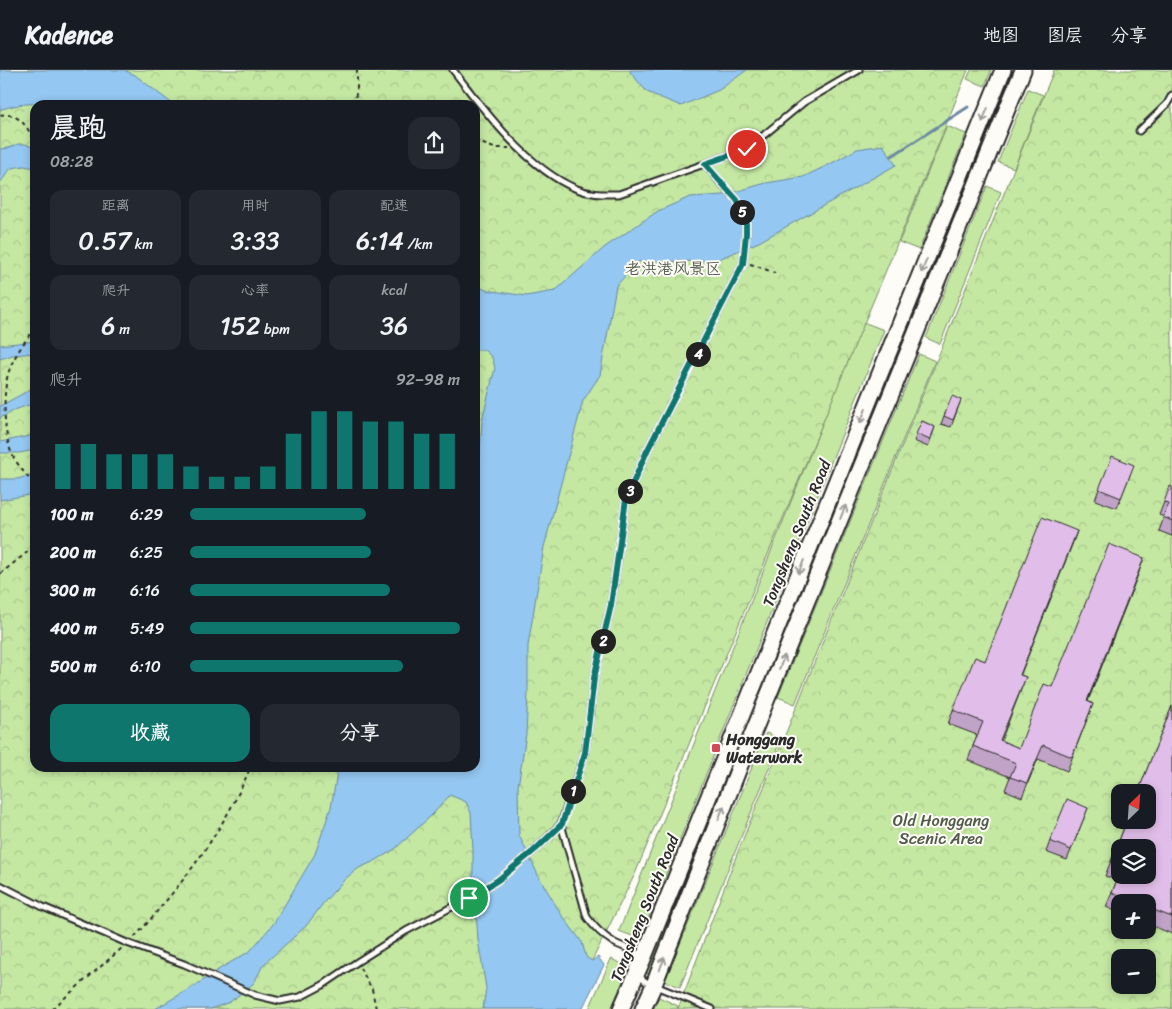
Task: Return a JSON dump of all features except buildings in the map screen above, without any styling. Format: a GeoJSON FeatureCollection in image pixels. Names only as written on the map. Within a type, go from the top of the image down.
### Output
{"type":"FeatureCollection","features":[{"type":"Feature","properties":{"kind":"main road","name":"Tongsheng South Road"},"geometry":{"type":"LineString","coordinates":[[621,1009],[644,958],[1003,70]]}},
{"type":"Feature","properties":{"kind":"main road"},"geometry":{"type":"LineString","coordinates":[[643,1009],[744,755],[1023,70]]}},
{"type":"Feature","properties":{"kind":"lane"},"geometry":{"type":"LineString","coordinates":[[453,70],[476,100]]}},
{"type":"Feature","properties":{"kind":"lane"},"geometry":{"type":"LineString","coordinates":[[480,105],[520,148],[552,176],[578,190],[597,194],[619,194],[747,149],[804,102],[859,70]]}},
{"type":"Feature","properties":{"kind":"lane"},"geometry":{"type":"LineString","coordinates":[[1139,131],[1167,104],[1172,95]]}},
{"type":"Feature","properties":{"kind":"lane"},"geometry":{"type":"LineString","coordinates":[[0,885],[43,907],[128,943],[184,964],[255,996],[280,1001],[300,997],[323,985],[406,931],[469,898],[498,880],[536,849],[562,824],[585,753],[594,678],[611,605],[626,499],[647,451],[743,264],[746,220],[737,200],[705,164]]}},
{"type":"Feature","properties":{"kind":"lane"},"geometry":{"type":"LineString","coordinates":[[562,824],[587,917],[594,928],[614,943],[635,951],[644,958]]}},
{"type":"Feature","properties":{"kind":"lane"},"geometry":{"type":"LineString","coordinates":[[636,975],[653,987],[712,1009]]}},
{"type":"Feature","properties":{"kind":"path"},"geometry":{"type":"LineString","coordinates":[[355,100],[357,70]]}},
{"type":"Feature","properties":{"kind":"path"},"geometry":{"type":"LineString","coordinates":[[0,115],[6,114],[17,117],[26,125],[30,132]]}},
{"type":"Feature","properties":{"kind":"path"},"geometry":{"type":"LineString","coordinates":[[480,143],[494,148],[520,148]]}},
{"type":"Feature","properties":{"kind":"path"},"geometry":{"type":"LineString","coordinates":[[743,264],[754,265],[774,273]]}},
{"type":"Feature","properties":{"kind":"path"},"geometry":{"type":"LineString","coordinates":[[30,334],[9,370],[6,381],[5,400],[7,438],[13,457],[30,480]]}},
{"type":"Feature","properties":{"kind":"path"},"geometry":{"type":"LineString","coordinates":[[0,574],[30,550]]}},
{"type":"Feature","properties":{"kind":"path"},"geometry":{"type":"LineString","coordinates":[[52,1009],[128,943],[174,892],[204,852],[231,808],[248,772]]}},
{"type":"Feature","properties":{"kind":"path"},"geometry":{"type":"LineString","coordinates":[[357,962],[372,989],[376,1009]]}},
{"type":"Feature","properties":{"kind":"green space","name":"老洪港风景区"},"geometry":{"type":"Polygon","coordinates":[[[0,70],[968,70],[635,874],[568,1009],[0,1009],[0,70]]]}},
{"type":"Feature","properties":{"kind":"green space"},"geometry":{"type":"Polygon","coordinates":[[[971,70],[991,70],[985,86],[967,79],[971,70]]]}},
{"type":"Feature","properties":{"kind":"green space","name":"Old Honggang Scenic Area"},"geometry":{"type":"Polygon","coordinates":[[[1054,70],[1172,70],[1172,1009],[678,1009],[737,854],[1054,70]]]}},
{"type":"Feature","properties":{"kind":"green space"},"geometry":{"type":"Polygon","coordinates":[[[1006,89],[1009,91],[762,694],[758,693],[1006,89]]]}},
{"type":"Feature","properties":{"kind":"green space"},"geometry":{"type":"Polygon","coordinates":[[[1028,89],[1043,95],[1014,168],[998,162],[1028,89]]]}},
{"type":"Feature","properties":{"kind":"green space"},"geometry":{"type":"Polygon","coordinates":[[[947,126],[966,134],[919,250],[899,242],[947,126]]]}},
{"type":"Feature","properties":{"kind":"green space"},"geometry":{"type":"Polygon","coordinates":[[[987,186],[1001,192],[940,344],[926,338],[987,186]]]}},
{"type":"Feature","properties":{"kind":"green space"},"geometry":{"type":"Polygon","coordinates":[[[863,322],[884,330],[640,939],[619,931],[863,322]]]}},
{"type":"Feature","properties":{"kind":"green space"},"geometry":{"type":"Polygon","coordinates":[[[919,354],[935,361],[795,704],[778,697],[919,354]]]}},
{"type":"Feature","properties":{"kind":"green space"},"geometry":{"type":"Polygon","coordinates":[[[744,729],[747,730],[649,974],[646,973],[744,729]]]}},
{"type":"Feature","properties":{"kind":"green space"},"geometry":{"type":"Polygon","coordinates":[[[766,733],[781,739],[680,987],[665,981],[766,733]]]}},
{"type":"Feature","properties":{"kind":"green space"},"geometry":{"type":"Polygon","coordinates":[[[611,959],[629,967],[611,1009],[589,1009],[611,959]]]}},
{"type":"Feature","properties":{"kind":"green space"},"geometry":{"type":"Polygon","coordinates":[[[659,997],[678,1006],[677,1009],[653,1009],[659,997]]]}},
{"type":"Feature","properties":{"kind":"water"},"geometry":{"type":"Polygon","coordinates":[[[0,70],[124,70],[135,75],[168,100],[30,100],[30,104],[12,106],[0,110],[0,70]]]}},
{"type":"Feature","properties":{"kind":"water"},"geometry":{"type":"Polygon","coordinates":[[[630,70],[747,70],[719,90],[681,106],[647,92],[630,70]]]}},
{"type":"Feature","properties":{"kind":"water"},"geometry":{"type":"Polygon","coordinates":[[[18,144],[30,146],[30,167],[11,168],[0,183],[0,149],[18,144]]]}},
{"type":"Feature","properties":{"kind":"water"},"geometry":{"type":"Polygon","coordinates":[[[883,145],[896,165],[759,242],[714,261],[638,262],[616,286],[600,375],[583,401],[544,547],[528,646],[526,734],[518,787],[519,835],[539,877],[561,914],[582,942],[586,957],[592,961],[598,957],[604,965],[582,1009],[483,1009],[486,988],[478,940],[473,883],[471,813],[466,802],[450,795],[433,814],[395,849],[359,868],[346,878],[306,926],[263,965],[254,983],[230,1002],[211,1009],[155,1009],[250,951],[274,923],[315,854],[331,807],[337,772],[480,772],[480,451],[482,420],[495,368],[492,357],[484,350],[480,350],[480,287],[486,290],[526,296],[555,291],[605,247],[658,211],[690,197],[724,195],[766,183],[803,177],[857,149],[883,145]]]}},
{"type":"Feature","properties":{"kind":"water"},"geometry":{"type":"Polygon","coordinates":[[[30,342],[30,353],[13,355],[0,359],[0,345],[30,342]]]}},
{"type":"Feature","properties":{"kind":"water"},"geometry":{"type":"Polygon","coordinates":[[[30,390],[30,405],[0,418],[0,406],[30,390]]]}},
{"type":"Feature","properties":{"kind":"water"},"geometry":{"type":"Polygon","coordinates":[[[30,436],[30,451],[0,453],[0,442],[30,436]]]}},
{"type":"Feature","properties":{"kind":"water"},"geometry":{"type":"Polygon","coordinates":[[[30,475],[30,495],[0,500],[0,479],[17,479],[30,475]]]}},
{"type":"Feature","properties":{"kind":"waterway"},"geometry":{"type":"LineString","coordinates":[[892,156],[968,107]]}},
{"type":"Feature","properties":{"kind":"place","name":"Honggang Waterwork"},"geometry":{"type":"Point","coordinates":[716,748]}},
{"type":"Feature","properties":{"kind":"route"},"geometry":{"type":"LineString","coordinates":[[469,898],[498,880],[536,849],[562,824],[585,753],[594,678],[611,605],[626,499],[647,451],[743,264],[746,220],[737,200],[705,164],[747,149]]}}]}
